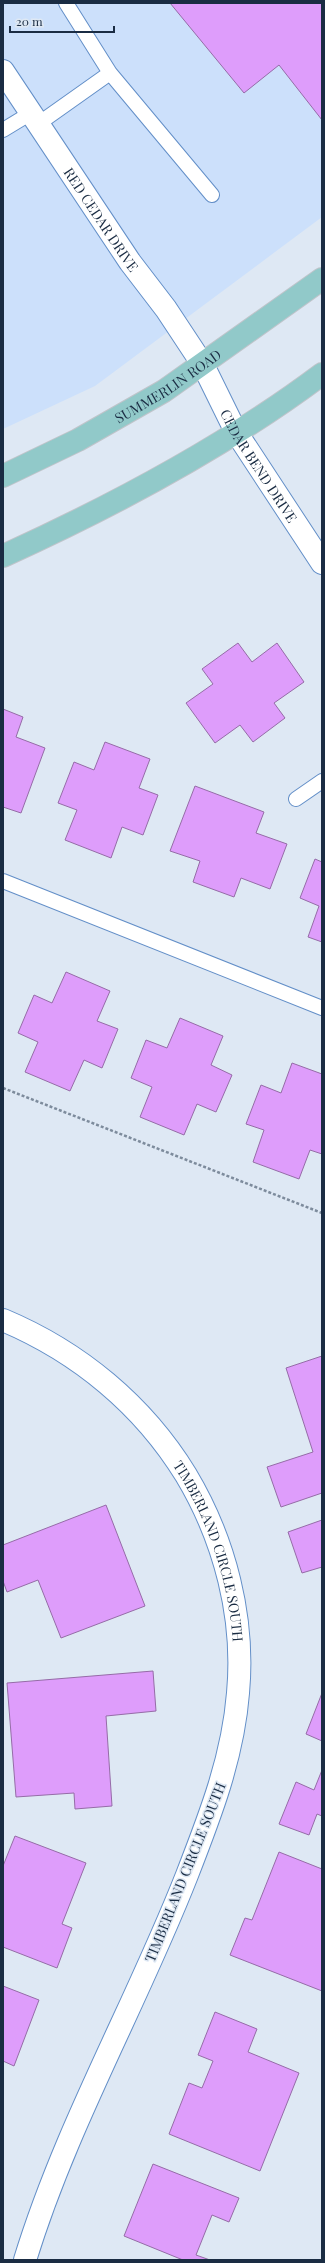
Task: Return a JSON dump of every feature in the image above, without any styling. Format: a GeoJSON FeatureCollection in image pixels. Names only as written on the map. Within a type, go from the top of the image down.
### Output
{"type":"FeatureCollection","features":[{"type":"Feature","properties":{"kind":"main road","name":"SUMMERLIN ROAD"},"geometry":{"type":"LineString","coordinates":[[3,476],[78,440],[164,391],[203,365],[322,279]]}},
{"type":"Feature","properties":{"kind":"main road"},"geometry":{"type":"LineString","coordinates":[[3,556],[61,529],[198,455],[236,432],[322,374]]}},
{"type":"Feature","properties":{"kind":"street","name":"RED CEDAR DRIVE"},"geometry":{"type":"LineString","coordinates":[[3,71],[130,262],[166,309],[203,365]]}},
{"type":"Feature","properties":{"kind":"street","name":"CEDAR BEND DRIVE"},"geometry":{"type":"LineString","coordinates":[[203,365],[236,432],[322,563]]}},
{"type":"Feature","properties":{"kind":"street","name":"TIMBERLAND CIRCLE SOUTH"},"geometry":{"type":"LineString","coordinates":[[3,1320],[31,1332],[64,1350],[123,1396],[150,1424],[173,1455],[210,1520],[224,1559],[234,1604],[239,1652],[239,1691],[234,1731],[225,1769],[212,1810],[165,1930],[77,2119],[25,2260]]}},
{"type":"Feature","properties":{"kind":"lane"},"geometry":{"type":"LineString","coordinates":[[66,3],[110,73],[212,195]]}},
{"type":"Feature","properties":{"kind":"lane"},"geometry":{"type":"LineString","coordinates":[[3,130],[34,118],[110,73]]}},
{"type":"Feature","properties":{"kind":"lane"},"geometry":{"type":"LineString","coordinates":[[296,799],[322,781]]}},
{"type":"Feature","properties":{"kind":"lane"},"geometry":{"type":"LineString","coordinates":[[3,881],[322,1008]]}},
{"type":"Feature","properties":{"kind":"path"},"geometry":{"type":"LineString","coordinates":[[3,1088],[322,1213]]}},
{"type":"Feature","properties":{"kind":"shaded area"},"geometry":{"type":"Polygon","coordinates":[[[3,3],[322,3],[322,217],[95,386],[3,429],[3,3]]]}},
{"type":"Feature","properties":{"kind":"building"},"geometry":{"type":"Polygon","coordinates":[[[170,3],[322,3],[322,120],[279,65],[244,93],[170,3]]]}},
{"type":"Feature","properties":{"kind":"building"},"geometry":{"type":"Polygon","coordinates":[[[238,643],[252,662],[277,643],[304,682],[274,703],[285,718],[253,742],[240,725],[215,743],[186,703],[213,684],[202,669],[238,643]]]}},
{"type":"Feature","properties":{"kind":"building"},"geometry":{"type":"Polygon","coordinates":[[[3,709],[23,717],[16,737],[45,748],[21,813],[3,807],[3,709]]]}},
{"type":"Feature","properties":{"kind":"building"},"geometry":{"type":"Polygon","coordinates":[[[105,742],[150,759],[139,788],[158,795],[143,835],[122,827],[111,858],[65,840],[77,810],[58,803],[74,762],[94,770],[105,742]]]}},
{"type":"Feature","properties":{"kind":"building"},"geometry":{"type":"Polygon","coordinates":[[[195,786],[264,812],[256,833],[287,844],[270,889],[241,878],[234,897],[193,882],[200,861],[170,851],[195,786]]]}},
{"type":"Feature","properties":{"kind":"building"},"geometry":{"type":"Polygon","coordinates":[[[315,859],[322,862],[322,942],[308,937],[319,906],[300,898],[315,859]]]}},
{"type":"Feature","properties":{"kind":"building"},"geometry":{"type":"Polygon","coordinates":[[[66,972],[110,991],[97,1021],[118,1029],[102,1068],[84,1060],[70,1091],[25,1072],[38,1042],[18,1033],[34,995],[52,1003],[66,972]]]}},
{"type":"Feature","properties":{"kind":"building"},"geometry":{"type":"Polygon","coordinates":[[[180,1018],[223,1036],[211,1065],[232,1075],[216,1112],[197,1104],[184,1135],[140,1117],[152,1087],[131,1078],[146,1040],[167,1048],[180,1018]]]}},
{"type":"Feature","properties":{"kind":"building"},"geometry":{"type":"Polygon","coordinates":[[[292,1063],[322,1074],[322,1154],[310,1150],[299,1179],[253,1162],[264,1130],[246,1124],[261,1085],[281,1093],[292,1063]]]}},
{"type":"Feature","properties":{"kind":"building"},"geometry":{"type":"Polygon","coordinates":[[[322,1356],[322,1493],[281,1507],[267,1467],[313,1452],[286,1368],[322,1356]]]}},
{"type":"Feature","properties":{"kind":"building"},"geometry":{"type":"Polygon","coordinates":[[[106,1505],[145,1606],[61,1638],[38,1580],[7,1592],[3,1581],[3,1545],[106,1505]]]}},
{"type":"Feature","properties":{"kind":"building"},"geometry":{"type":"Polygon","coordinates":[[[322,1520],[322,1567],[302,1573],[288,1532],[322,1520]]]}},
{"type":"Feature","properties":{"kind":"building"},"geometry":{"type":"Polygon","coordinates":[[[153,1671],[156,1711],[106,1716],[112,1806],[75,1809],[74,1793],[16,1797],[7,1683],[153,1671]]]}},
{"type":"Feature","properties":{"kind":"building"},"geometry":{"type":"Polygon","coordinates":[[[322,1693],[322,1741],[306,1734],[322,1693]]]}},
{"type":"Feature","properties":{"kind":"building"},"geometry":{"type":"Polygon","coordinates":[[[322,1770],[322,1816],[317,1814],[309,1835],[279,1824],[296,1782],[314,1790],[322,1770]]]}},
{"type":"Feature","properties":{"kind":"building"},"geometry":{"type":"Polygon","coordinates":[[[15,1836],[86,1863],[62,1924],[72,1928],[57,1968],[3,1947],[3,1866],[15,1836]]]}},
{"type":"Feature","properties":{"kind":"building"},"geometry":{"type":"Polygon","coordinates":[[[279,1852],[322,1869],[322,1991],[230,1955],[245,1918],[252,1920],[279,1852]]]}},
{"type":"Feature","properties":{"kind":"building"},"geometry":{"type":"Polygon","coordinates":[[[3,1986],[39,2000],[14,2066],[3,2061],[3,1986]]]}},
{"type":"Feature","properties":{"kind":"building"},"geometry":{"type":"Polygon","coordinates":[[[215,2012],[257,2029],[248,2052],[299,2073],[260,2171],[169,2134],[189,2083],[202,2088],[213,2061],[198,2055],[215,2012]]]}},
{"type":"Feature","properties":{"kind":"building"},"geometry":{"type":"Polygon","coordinates":[[[153,2164],[239,2198],[229,2222],[212,2215],[196,2255],[210,2260],[183,2260],[124,2236],[153,2164]]]}}]}
